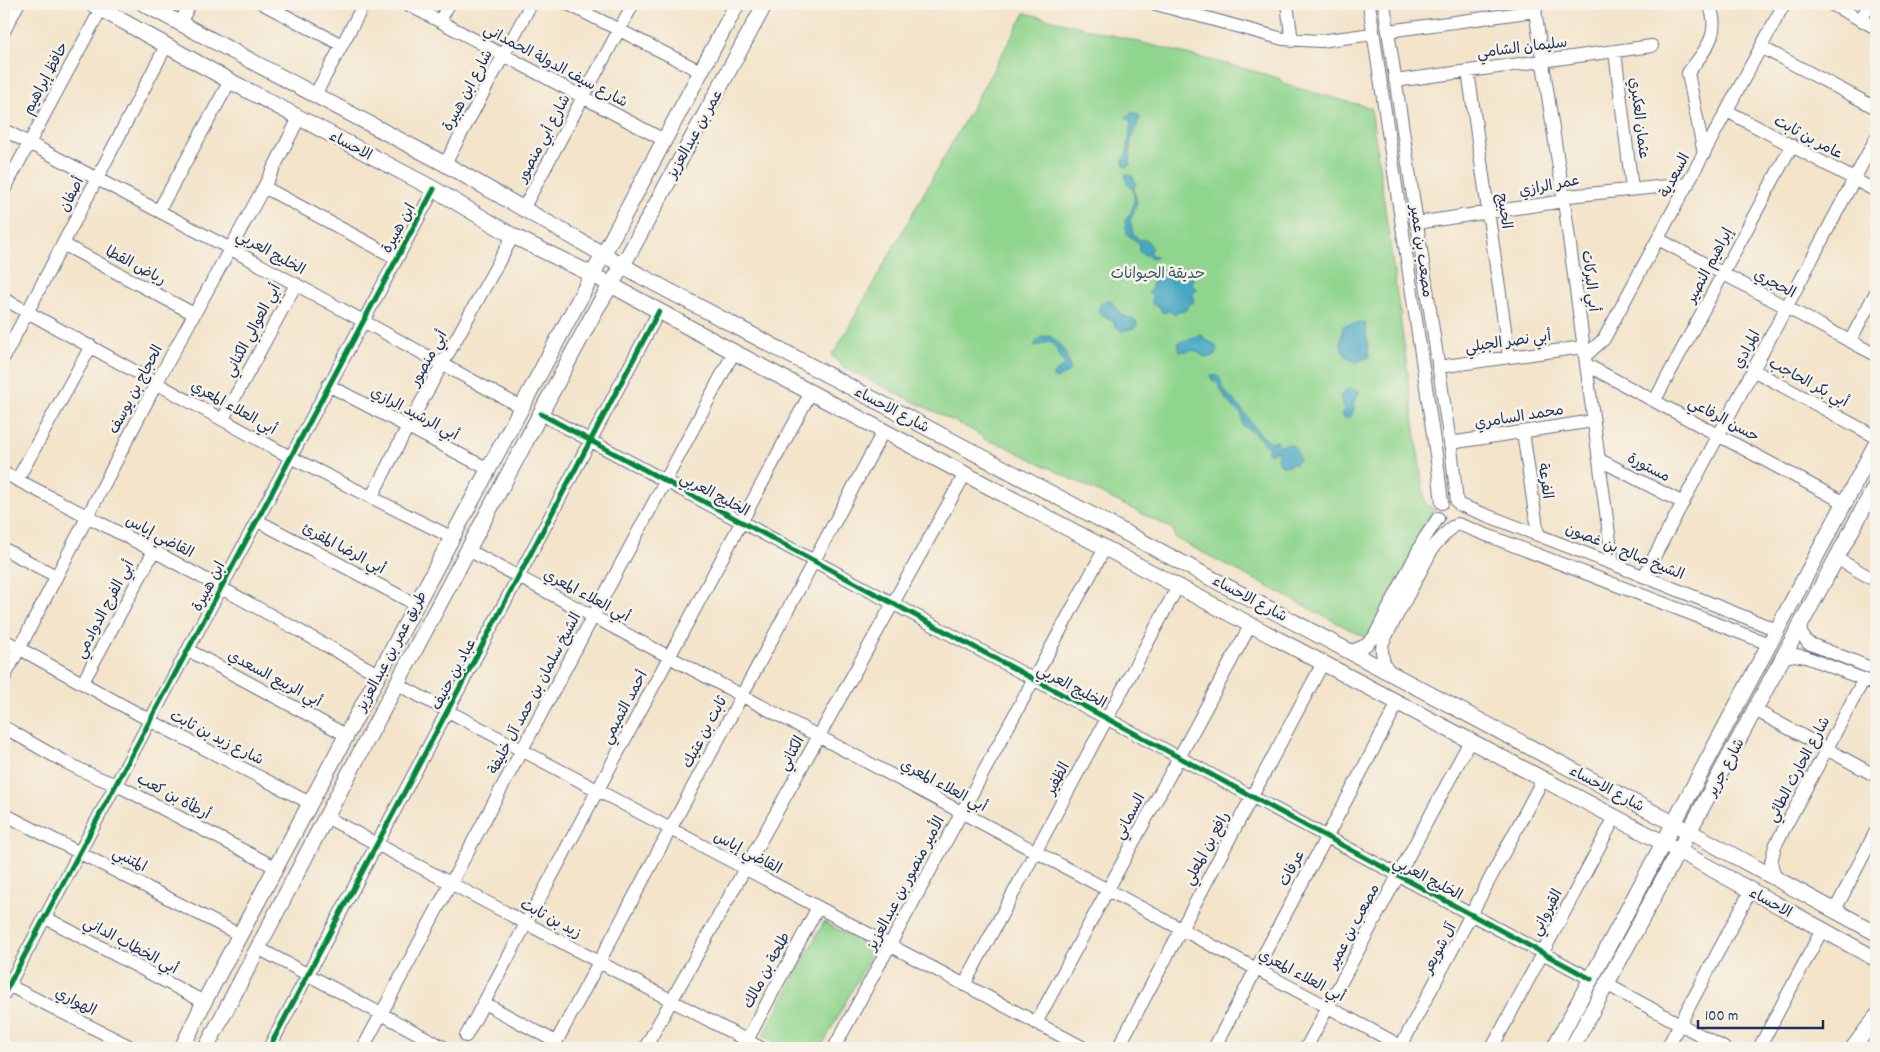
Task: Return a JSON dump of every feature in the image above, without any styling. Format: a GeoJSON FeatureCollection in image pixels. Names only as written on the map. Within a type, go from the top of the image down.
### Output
{"type":"FeatureCollection","features":[{"type":"Feature","properties":{"kind":"main road","name":"الاحساء"},"geometry":{"type":"LineString","coordinates":[[144,4],[445,164],[622,265]]}},
{"type":"Feature","properties":{"kind":"main road","name":"عمر بن عبدالعزيز"},"geometry":{"type":"LineString","coordinates":[[622,265],[766,4]]}},
{"type":"Feature","properties":{"kind":"main road","name":"عمر بن عبدالعزيز"},"geometry":{"type":"LineString","coordinates":[[602,254],[734,5]]}},
{"type":"Feature","properties":{"kind":"main road","name":"الاحساء"},"geometry":{"type":"LineString","coordinates":[[96,6],[230,81],[434,189],[513,236],[610,285]]}},
{"type":"Feature","properties":{"kind":"main road"},"geometry":{"type":"LineString","coordinates":[[614,232],[611,244],[613,252],[622,256],[631,249]]}},
{"type":"Feature","properties":{"kind":"main road"},"geometry":{"type":"LineString","coordinates":[[574,267],[587,266],[592,261],[592,252],[587,245]]}},
{"type":"Feature","properties":{"kind":"main road","name":"طريق عمر بن عبدالعزيز"},"geometry":{"type":"LineString","coordinates":[[182,1048],[275,867],[602,254]]}},
{"type":"Feature","properties":{"kind":"main road","name":"طريق عمر بن عبدالعزيز"},"geometry":{"type":"LineString","coordinates":[[206,1048],[326,817],[595,312],[622,265]]}},
{"type":"Feature","properties":{"kind":"main road","name":"شارع الاحساء"},"geometry":{"type":"LineString","coordinates":[[622,265],[1714,844],[1876,933]]}},
{"type":"Feature","properties":{"kind":"main road"},"geometry":{"type":"LineString","coordinates":[[629,295],[625,288],[629,278],[643,277]]}},
{"type":"Feature","properties":{"kind":"main road","name":"شارع الاحساء"},"geometry":{"type":"LineString","coordinates":[[610,285],[1679,851]]}},
{"type":"Feature","properties":{"kind":"main road"},"geometry":{"type":"LineString","coordinates":[[580,295],[589,288],[596,290],[598,293],[595,312]]}},
{"type":"Feature","properties":{"kind":"main road"},"geometry":{"type":"LineString","coordinates":[[1777,630],[1876,444]]}},
{"type":"Feature","properties":{"kind":"main road","name":"شارع جرير"},"geometry":{"type":"LineString","coordinates":[[1572,1048],[1876,485]]}},
{"type":"Feature","properties":{"kind":"main road","name":"شارع جرير"},"geometry":{"type":"LineString","coordinates":[[1554,1048],[1777,630]]}},
{"type":"Feature","properties":{"kind":"main road"},"geometry":{"type":"LineString","coordinates":[[1683,805],[1681,816],[1686,823],[1692,823],[1699,814]]}},
{"type":"Feature","properties":{"kind":"main road"},"geometry":{"type":"LineString","coordinates":[[1639,830],[1650,831],[1656,826],[1656,820],[1649,811]]}},
{"type":"Feature","properties":{"kind":"main road"},"geometry":{"type":"LineString","coordinates":[[1702,864],[1692,854],[1692,847],[1699,842],[1714,844]]}},
{"type":"Feature","properties":{"kind":"main road","name":"الاحساء"},"geometry":{"type":"LineString","coordinates":[[1679,851],[1870,956]]}},
{"type":"Feature","properties":{"kind":"main road"},"geometry":{"type":"LineString","coordinates":[[1654,862],[1660,854],[1667,855],[1671,861],[1668,871]]}},
{"type":"Feature","properties":{"kind":"main road"},"geometry":{"type":"LineString","coordinates":[[1853,1048],[1876,1017]]}},
{"type":"Feature","properties":{"kind":"street"},"geometry":{"type":"LineString","coordinates":[[4,31],[18,4]]}},
{"type":"Feature","properties":{"kind":"street"},"geometry":{"type":"LineString","coordinates":[[180,22],[190,4]]}},
{"type":"Feature","properties":{"kind":"street"},"geometry":{"type":"LineString","coordinates":[[263,4],[342,45]]}},
{"type":"Feature","properties":{"kind":"street"},"geometry":{"type":"LineString","coordinates":[[315,95],[364,4]]}},
{"type":"Feature","properties":{"kind":"street","name":"شارع سيف الدولة الحمداني"},"geometry":{"type":"LineString","coordinates":[[407,4],[664,140]]}},
{"type":"Feature","properties":{"kind":"street"},"geometry":{"type":"LineString","coordinates":[[440,21],[449,4]]}},
{"type":"Feature","properties":{"kind":"street","name":"شارع ابن هبيرة"},"geometry":{"type":"LineString","coordinates":[[445,164],[531,4]]}},
{"type":"Feature","properties":{"kind":"street"},"geometry":{"type":"LineString","coordinates":[[568,4],[700,72]]}},
{"type":"Feature","properties":{"kind":"street","name":"شارع أبي منصور"},"geometry":{"type":"LineString","coordinates":[[524,209],[633,4]]}},
{"type":"Feature","properties":{"kind":"street"},"geometry":{"type":"LineString","coordinates":[[1156,4],[1266,36],[1292,41],[1320,41],[1373,34]]}},
{"type":"Feature","properties":{"kind":"street"},"geometry":{"type":"LineString","coordinates":[[1287,4],[1292,41]]}},
{"type":"Feature","properties":{"kind":"street","name":"مصعب بن عمير"},"geometry":{"type":"LineString","coordinates":[[1369,4],[1442,503],[1437,510],[1438,518],[1424,539],[1378,640]]}},
{"type":"Feature","properties":{"kind":"street","name":"مصعب بن عمير"},"geometry":{"type":"LineString","coordinates":[[1350,652],[1378,640],[1434,546],[1463,517],[1458,504],[1384,4]]}},
{"type":"Feature","properties":{"kind":"street"},"geometry":{"type":"LineString","coordinates":[[1704,154],[1688,73],[1711,38],[1715,26],[1709,4]]}},
{"type":"Feature","properties":{"kind":"street","name":"السعدية"},"geometry":{"type":"LineString","coordinates":[[1585,356],[1604,339],[1784,4]]}},
{"type":"Feature","properties":{"kind":"street"},"geometry":{"type":"LineString","coordinates":[[1831,4],[1876,28]]}},
{"type":"Feature","properties":{"kind":"street"},"geometry":{"type":"LineString","coordinates":[[1861,20],[1869,4]]}},
{"type":"Feature","properties":{"kind":"street","name":"حافظ إبراهيم"},"geometry":{"type":"LineString","coordinates":[[4,190],[96,6]]}},
{"type":"Feature","properties":{"kind":"street"},"geometry":{"type":"LineString","coordinates":[[1388,31],[1535,7]]}},
{"type":"Feature","properties":{"kind":"street","name":"أبي البركات"},"geometry":{"type":"LineString","coordinates":[[1535,7],[1564,201],[1613,564]]}},
{"type":"Feature","properties":{"kind":"street","name":"أصفان"},"geometry":{"type":"LineString","coordinates":[[4,357],[166,46]]}},
{"type":"Feature","properties":{"kind":"street","name":"سليمان الشامي"},"geometry":{"type":"LineString","coordinates":[[1395,81],[1652,46]]}},
{"type":"Feature","properties":{"kind":"street"},"geometry":{"type":"LineString","coordinates":[[1761,48],[1876,108]]}},
{"type":"Feature","properties":{"kind":"street","name":"عثمان العكبري"},"geometry":{"type":"LineString","coordinates":[[1615,52],[1632,189]]}},
{"type":"Feature","properties":{"kind":"street","name":"الحبيج"},"geometry":{"type":"LineString","coordinates":[[1468,71],[1509,357]]}},
{"type":"Feature","properties":{"kind":"street"},"geometry":{"type":"LineString","coordinates":[[160,210],[230,81]]}},
{"type":"Feature","properties":{"kind":"street","name":"عامر بن ثابت"},"geometry":{"type":"LineString","coordinates":[[1727,111],[1876,191]]}},
{"type":"Feature","properties":{"kind":"street","name":"الحجاج بن يوسف"},"geometry":{"type":"LineString","coordinates":[[4,678],[157,382],[264,187],[299,118]]}},
{"type":"Feature","properties":{"kind":"street","name":"الخليج العربي"},"geometry":{"type":"LineString","coordinates":[[4,130],[160,210],[521,407]]}},
{"type":"Feature","properties":{"kind":"street","name":"المرادي"},"geometry":{"type":"LineString","coordinates":[[1637,593],[1642,592],[1646,584],[1642,575],[1683,503],[1876,138]]}},
{"type":"Feature","properties":{"kind":"street","name":"إبراهيم النصير"},"geometry":{"type":"LineString","coordinates":[[1655,400],[1792,145]]}},
{"type":"Feature","properties":{"kind":"street","name":"عمر الرازي"},"geometry":{"type":"LineString","coordinates":[[1416,223],[1564,201],[1568,196],[1688,184]]}},
{"type":"Feature","properties":{"kind":"street"},"geometry":{"type":"LineString","coordinates":[[264,187],[396,258]]}},
{"type":"Feature","properties":{"kind":"street","name":"ابن هبيرة"},"geometry":{"type":"LineString","coordinates":[[5,987],[117,785],[362,321],[434,189]]}},
{"type":"Feature","properties":{"kind":"street","name":"أبي منصور"},"geometry":{"type":"LineString","coordinates":[[372,496],[407,428],[513,236]]}},
{"type":"Feature","properties":{"kind":"street","name":"الحجري"},"geometry":{"type":"LineString","coordinates":[[1658,239],[1876,355]]}},
{"type":"Feature","properties":{"kind":"street","name":"رياض القطا"},"geometry":{"type":"LineString","coordinates":[[64,244],[194,314]]}},
{"type":"Feature","properties":{"kind":"street","name":"أبي العوالي الكناني"},"geometry":{"type":"LineString","coordinates":[[223,419],[296,284]]}},
{"type":"Feature","properties":{"kind":"street"},"geometry":{"type":"LineString","coordinates":[[1850,341],[1876,292]]}},
{"type":"Feature","properties":{"kind":"street","name":"أبي العلاء المعري"},"geometry":{"type":"LineString","coordinates":[[4,299],[290,457],[372,496],[451,537]]}},
{"type":"Feature","properties":{"kind":"street","name":"عباد بن حنيف"},"geometry":{"type":"LineString","coordinates":[[269,1048],[658,311]]}},
{"type":"Feature","properties":{"kind":"street"},"geometry":{"type":"LineString","coordinates":[[18,480],[91,346]]}},
{"type":"Feature","properties":{"kind":"street","name":"الشيخ سلمان بن حمد آل خليفة"},"geometry":{"type":"LineString","coordinates":[[363,1048],[734,352]]}},
{"type":"Feature","properties":{"kind":"street","name":"أبي نصر الجيلي"},"geometry":{"type":"LineString","coordinates":[[1438,367],[1509,357],[1585,356]]}},
{"type":"Feature","properties":{"kind":"street","name":"حسن الرفاعي"},"geometry":{"type":"LineString","coordinates":[[1585,356],[1655,400],[1845,503]]}},
{"type":"Feature","properties":{"kind":"street","name":"أبي بكر الحاجب"},"geometry":{"type":"LineString","coordinates":[[1753,370],[1876,436]]}},
{"type":"Feature","properties":{"kind":"street","name":"أبي الرشيد الرازي"},"geometry":{"type":"LineString","coordinates":[[328,386],[488,469]]}},
{"type":"Feature","properties":{"kind":"street","name":"أحمد التميمي"},"geometry":{"type":"LineString","coordinates":[[466,1036],[811,392]]}},
{"type":"Feature","properties":{"kind":"street","name":"الخليج العربي"},"geometry":{"type":"LineString","coordinates":[[541,414],[1591,979]]}},
{"type":"Feature","properties":{"kind":"street","name":"محمد السامري"},"geometry":{"type":"LineString","coordinates":[[1450,443],[1593,421]]}},
{"type":"Feature","properties":{"kind":"street","name":"ثابت بن عتيك"},"geometry":{"type":"LineString","coordinates":[[554,1045],[884,430]]}},
{"type":"Feature","properties":{"kind":"street","name":"الفرعة"},"geometry":{"type":"LineString","coordinates":[[1523,432],[1538,534]]}},
{"type":"Feature","properties":{"kind":"street","name":"مستورة"},"geometry":{"type":"LineString","coordinates":[[1600,460],[1683,503]]}},
{"type":"Feature","properties":{"kind":"street","name":"القاضي إياس"},"geometry":{"type":"LineString","coordinates":[[4,473],[154,551],[378,674]]}},
{"type":"Feature","properties":{"kind":"street","name":"الكتاني"},"geometry":{"type":"LineString","coordinates":[[645,1048],[965,474]]}},
{"type":"Feature","properties":{"kind":"street"},"geometry":{"type":"LineString","coordinates":[[1442,503],[1449,501],[1458,504]]}},
{"type":"Feature","properties":{"kind":"street","name":"الشيخ صالح بن غصون"},"geometry":{"type":"LineString","coordinates":[[1458,504],[1660,582],[1777,630]]}},
{"type":"Feature","properties":{"kind":"street"},"geometry":{"type":"LineString","coordinates":[[1438,518],[1442,524],[1455,525],[1769,644]]}},
{"type":"Feature","properties":{"kind":"street","name":"أبي الرضا المقرئ"},"geometry":{"type":"LineString","coordinates":[[258,520],[415,604]]}},
{"type":"Feature","properties":{"kind":"street","name":"الأمير منصور بن عبدالعزيز"},"geometry":{"type":"LineString","coordinates":[[834,1048],[1105,548]]}},
{"type":"Feature","properties":{"kind":"street"},"geometry":{"type":"LineString","coordinates":[[4,549],[56,576]]}},
{"type":"Feature","properties":{"kind":"street","name":"أبي العلاء المعري"},"geometry":{"type":"LineString","coordinates":[[468,550],[1402,1048]]}},
{"type":"Feature","properties":{"kind":"street","name":"أبي الفرج الدوادمي"},"geometry":{"type":"LineString","coordinates":[[83,682],[154,551]]}},
{"type":"Feature","properties":{"kind":"street"},"geometry":{"type":"LineString","coordinates":[[1836,558],[1876,581]]}},
{"type":"Feature","properties":{"kind":"street"},"geometry":{"type":"LineString","coordinates":[[1653,599],[1649,596],[1649,589],[1652,584],[1660,582]]}},
{"type":"Feature","properties":{"kind":"street","name":"الظفير"},"geometry":{"type":"LineString","coordinates":[[964,985],[1178,586]]}},
{"type":"Feature","properties":{"kind":"street","name":"السماني"},"geometry":{"type":"LineString","coordinates":[[1036,1023],[1251,624]]}},
{"type":"Feature","properties":{"kind":"street"},"geometry":{"type":"LineString","coordinates":[[1799,626],[1804,640],[1813,653]]}},
{"type":"Feature","properties":{"kind":"street","name":"شارع زيد بن ثابت"},"geometry":{"type":"LineString","coordinates":[[4,640],[151,721],[310,803]]}},
{"type":"Feature","properties":{"kind":"street"},"geometry":{"type":"LineString","coordinates":[[1378,640],[1382,660],[1392,674]]}},
{"type":"Feature","properties":{"kind":"street","name":"أبي الربيع السعدي"},"geometry":{"type":"LineString","coordinates":[[188,650],[346,735]]}},
{"type":"Feature","properties":{"kind":"street"},"geometry":{"type":"LineString","coordinates":[[1783,657],[1813,653],[1876,670]]}},
{"type":"Feature","properties":{"kind":"street"},"geometry":{"type":"LineString","coordinates":[[1828,658],[1870,681]]}},
{"type":"Feature","properties":{"kind":"street","name":"رافع بن المعلي"},"geometry":{"type":"LineString","coordinates":[[1118,1048],[1323,663]]}},
{"type":"Feature","properties":{"kind":"street","name":"شارع الحارث الطائي"},"geometry":{"type":"LineString","coordinates":[[1775,878],[1771,862],[1775,846],[1827,749],[1870,681]]}},
{"type":"Feature","properties":{"kind":"street","name":"القاضي إياس"},"geometry":{"type":"LineString","coordinates":[[397,684],[1084,1048]]}},
{"type":"Feature","properties":{"kind":"street","name":"عرفات"},"geometry":{"type":"LineString","coordinates":[[1214,1048],[1398,702]]}},
{"type":"Feature","properties":{"kind":"street"},"geometry":{"type":"LineString","coordinates":[[1755,710],[1876,776]]}},
{"type":"Feature","properties":{"kind":"street","name":"أرطأة بن كعب"},"geometry":{"type":"LineString","coordinates":[[4,727],[42,749],[117,785],[275,867]]}},
{"type":"Feature","properties":{"kind":"street","name":"مصعب بن عمير"},"geometry":{"type":"LineString","coordinates":[[1306,1048],[1470,741]]}},
{"type":"Feature","properties":{"kind":"street","name":"آل شويعر"},"geometry":{"type":"LineString","coordinates":[[1402,1048],[1543,779]]}},
{"type":"Feature","properties":{"kind":"street","name":"المتنبي"},"geometry":{"type":"LineString","coordinates":[[4,815],[240,935]]}},
{"type":"Feature","properties":{"kind":"street","name":"زيد بن ثابت"},"geometry":{"type":"LineString","coordinates":[[326,817],[672,1001],[744,1044],[761,1048]]}},
{"type":"Feature","properties":{"kind":"street","name":"القيرواني"},"geometry":{"type":"LineString","coordinates":[[1492,1048],[1615,817]]}},
{"type":"Feature","properties":{"kind":"street"},"geometry":{"type":"LineString","coordinates":[[1835,910],[1876,831]]}},
{"type":"Feature","properties":{"kind":"street"},"geometry":{"type":"LineString","coordinates":[[1667,1048],[1751,890]]}},
{"type":"Feature","properties":{"kind":"street","name":"طلحة بن مالك"},"geometry":{"type":"LineString","coordinates":[[744,1044],[818,907]]}},
{"type":"Feature","properties":{"kind":"street","name":"أبي الخطاب الداني"},"geometry":{"type":"LineString","coordinates":[[44,917],[204,1002]]}},
{"type":"Feature","properties":{"kind":"street"},"geometry":{"type":"LineString","coordinates":[[1759,1048],[1822,930]]}},
{"type":"Feature","properties":{"kind":"street"},"geometry":{"type":"LineString","coordinates":[[258,948],[445,1048]]}},
{"type":"Feature","properties":{"kind":"street"},"geometry":{"type":"LineString","coordinates":[[1606,984],[1724,1048]]}},
{"type":"Feature","properties":{"kind":"street","name":"الهواري"},"geometry":{"type":"LineString","coordinates":[[5,987],[133,1048]]}},
{"type":"Feature","properties":{"kind":"street"},"geometry":{"type":"LineString","coordinates":[[484,1003],[554,1045]]}},
{"type":"Feature","properties":{"kind":"green space","name":"حديقة الحيوانات"},"geometry":{"type":"Polygon","coordinates":[[[1025,13],[1265,74],[1280,79],[1286,85],[1371,108],[1409,374],[1408,379],[1425,503],[1435,510],[1368,639],[1175,538],[1173,529],[1003,445],[986,440],[974,431],[843,367],[831,355],[837,348],[1025,13]]]}},
{"type":"Feature","properties":{"kind":"green space"},"geometry":{"type":"Polygon","coordinates":[[[824,922],[874,949],[821,1048],[786,1048],[763,1036],[824,922]]]}},
{"type":"Feature","properties":{"kind":"water"},"geometry":{"type":"Polygon","coordinates":[[[1130,113],[1136,113],[1140,117],[1131,140],[1130,165],[1126,167],[1123,161],[1127,152],[1131,123],[1126,118],[1130,113]]]}},
{"type":"Feature","properties":{"kind":"water"},"geometry":{"type":"Polygon","coordinates":[[[1125,174],[1132,176],[1136,183],[1134,188],[1137,204],[1130,220],[1133,234],[1140,240],[1147,240],[1152,249],[1149,251],[1157,257],[1153,258],[1139,252],[1139,244],[1127,234],[1125,221],[1132,211],[1134,192],[1127,182],[1125,174]]]}},
{"type":"Feature","properties":{"kind":"water"},"geometry":{"type":"Polygon","coordinates":[[[1173,267],[1178,271],[1184,270],[1188,277],[1194,278],[1192,283],[1197,290],[1193,294],[1194,302],[1189,304],[1186,311],[1181,310],[1174,315],[1170,311],[1162,313],[1160,307],[1152,304],[1152,296],[1148,292],[1152,288],[1152,279],[1157,278],[1161,270],[1169,271],[1173,267]]]}},
{"type":"Feature","properties":{"kind":"water"},"geometry":{"type":"Polygon","coordinates":[[[1109,299],[1121,314],[1136,321],[1137,325],[1135,328],[1122,331],[1116,327],[1113,320],[1100,314],[1100,305],[1109,299]]]}},
{"type":"Feature","properties":{"kind":"water"},"geometry":{"type":"Polygon","coordinates":[[[1365,323],[1369,357],[1357,362],[1346,356],[1343,352],[1341,343],[1342,331],[1344,325],[1365,323]]]}},
{"type":"Feature","properties":{"kind":"water"},"geometry":{"type":"Polygon","coordinates":[[[1199,335],[1214,344],[1217,349],[1215,355],[1209,358],[1194,350],[1180,352],[1178,343],[1199,335]]]}},
{"type":"Feature","properties":{"kind":"water"},"geometry":{"type":"Polygon","coordinates":[[[1050,336],[1063,350],[1070,368],[1069,372],[1056,379],[1053,377],[1053,374],[1065,365],[1053,344],[1049,342],[1037,346],[1034,345],[1041,337],[1050,336]]]}},
{"type":"Feature","properties":{"kind":"water"},"geometry":{"type":"Polygon","coordinates":[[[1211,376],[1219,376],[1227,394],[1241,408],[1263,437],[1271,442],[1277,441],[1280,446],[1291,444],[1299,460],[1295,464],[1284,466],[1278,461],[1276,450],[1271,454],[1267,451],[1269,447],[1255,433],[1243,426],[1242,415],[1227,401],[1217,382],[1212,381],[1211,376]]]}},
{"type":"Feature","properties":{"kind":"water"},"geometry":{"type":"Polygon","coordinates":[[[1348,389],[1360,391],[1353,403],[1354,409],[1351,416],[1345,418],[1341,415],[1344,409],[1340,396],[1348,389]]]}},
{"type":"Feature","properties":{"kind":"cycle path"},"geometry":{"type":"LineString","coordinates":[[4,994],[434,189]]}},
{"type":"Feature","properties":{"kind":"cycle path"},"geometry":{"type":"LineString","coordinates":[[269,1048],[659,311]]}},
{"type":"Feature","properties":{"kind":"cycle path"},"geometry":{"type":"LineString","coordinates":[[541,414],[1591,979]]}}]}
